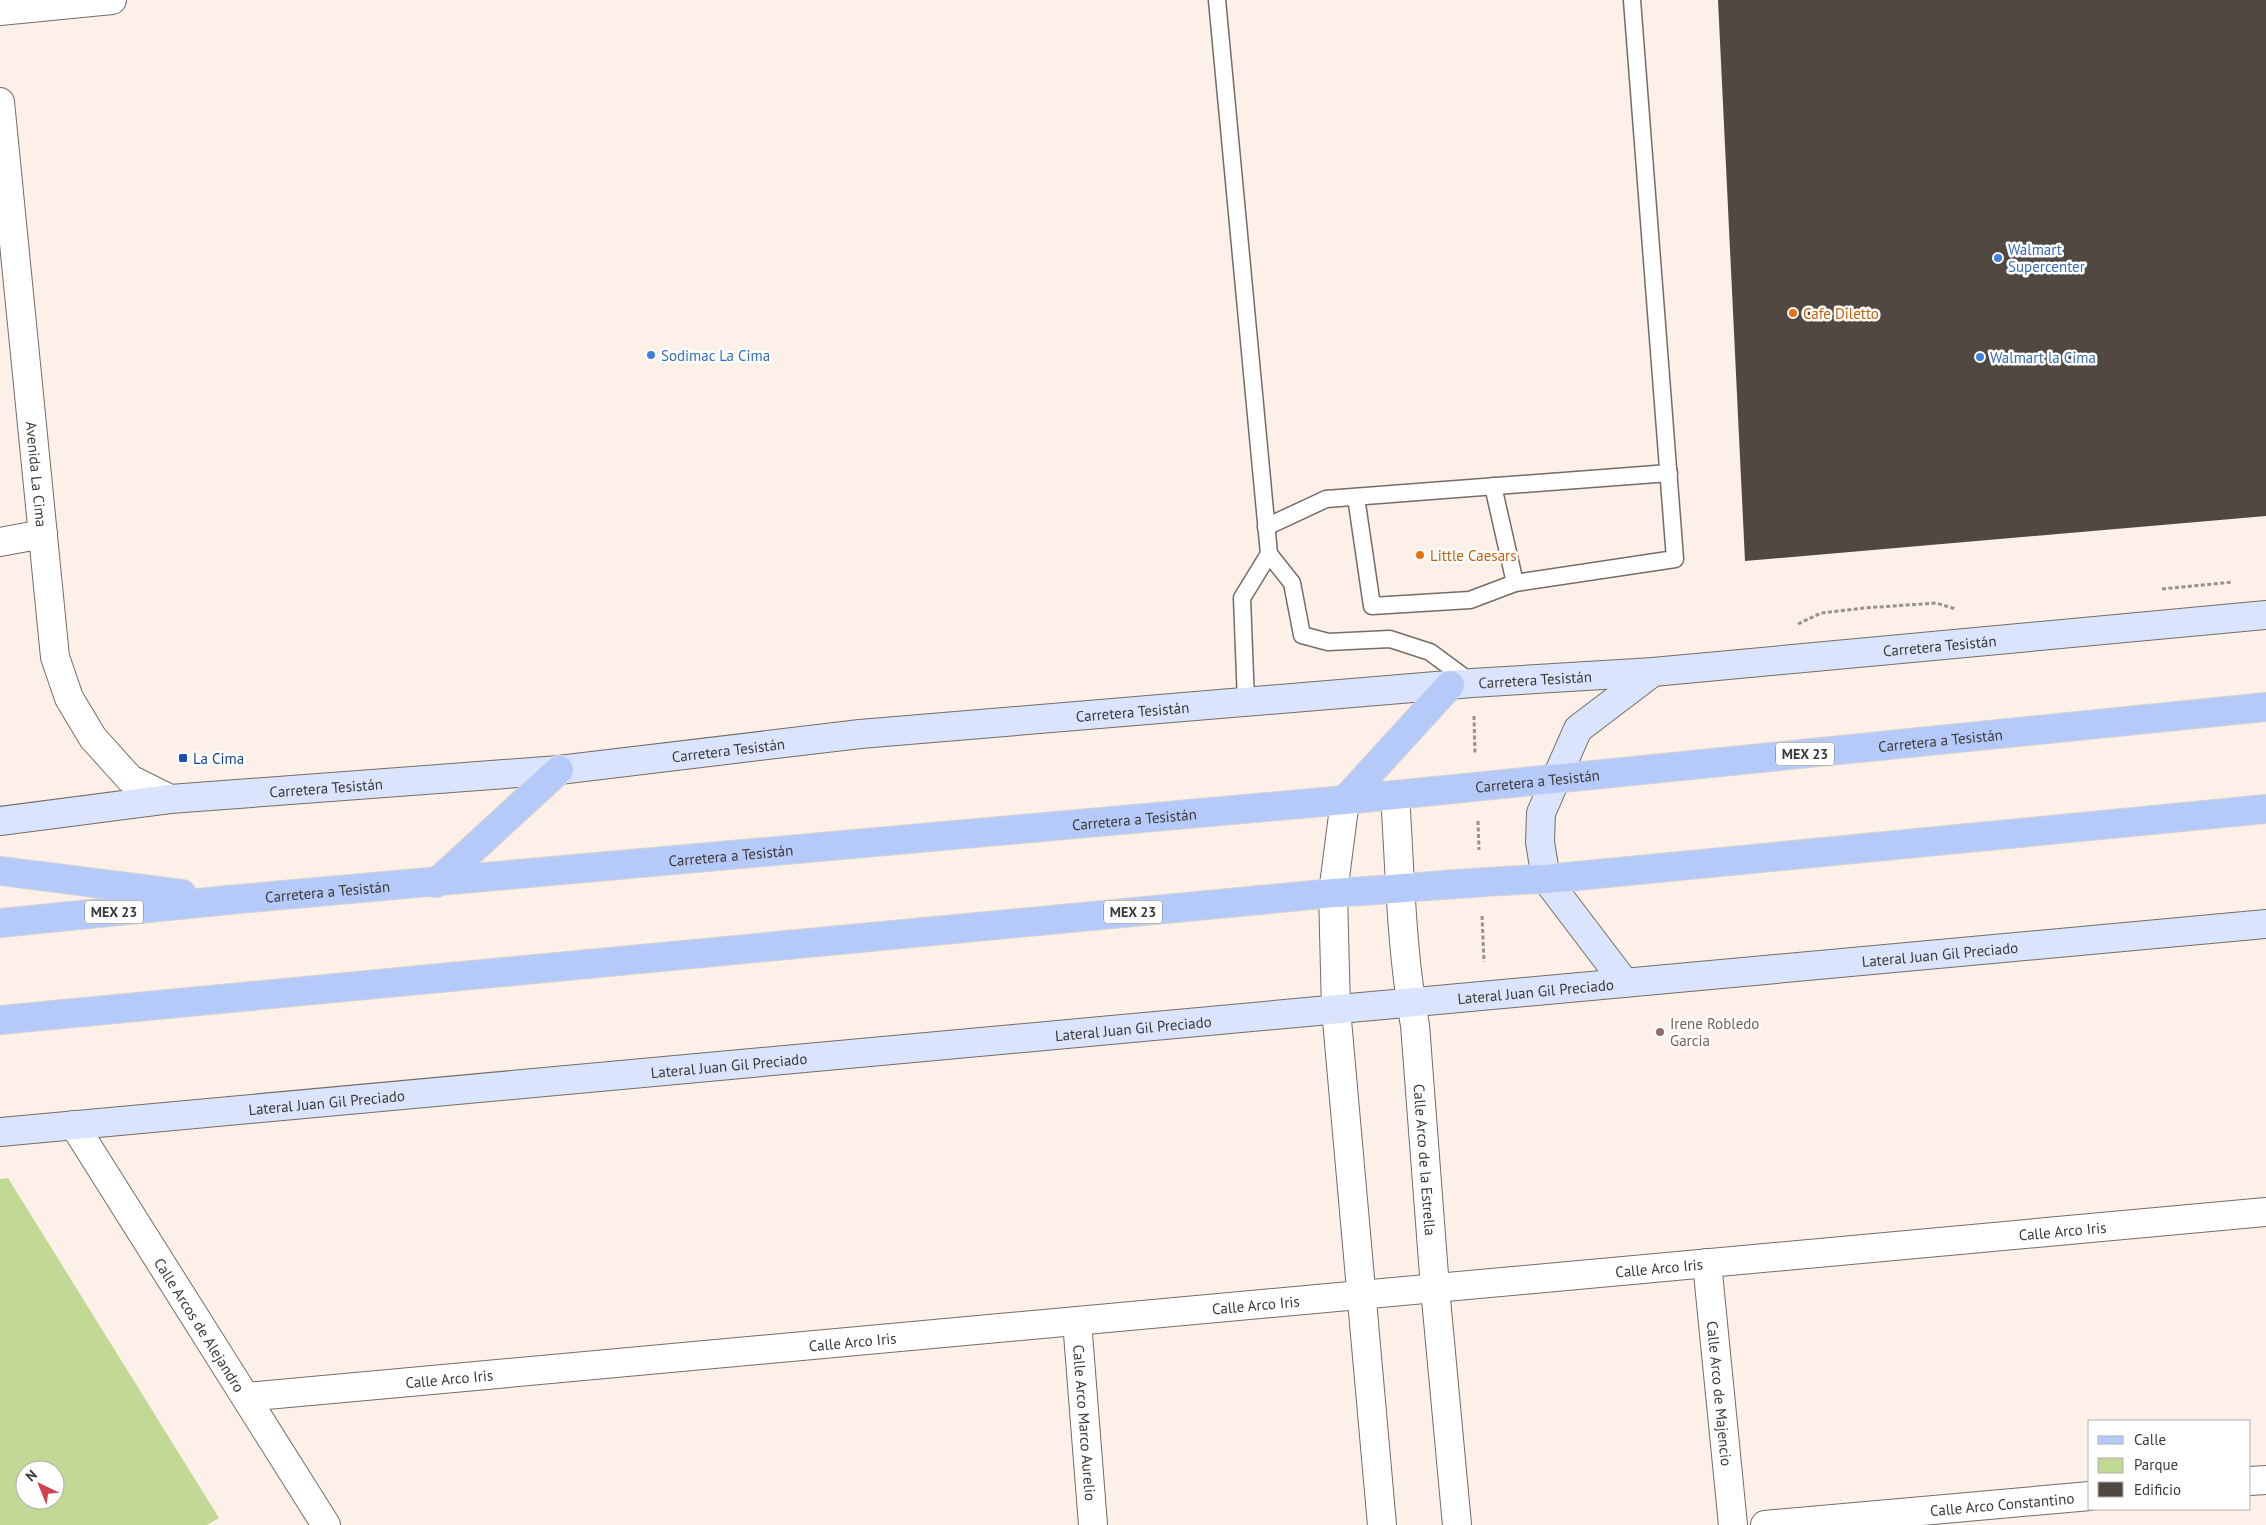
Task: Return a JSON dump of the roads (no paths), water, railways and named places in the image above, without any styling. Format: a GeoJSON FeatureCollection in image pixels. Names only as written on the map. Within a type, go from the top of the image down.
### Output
{"type":"FeatureCollection","features":[{"type":"Feature","properties":{"kind":"main road","name":"Carretera Tesistán"},"geometry":{"type":"LineString","coordinates":[[0,821],[170,799],[559,770],[860,734],[1461,684],[1653,672],[2266,615]]}},
{"type":"Feature","properties":{"kind":"main road"},"geometry":{"type":"LineString","coordinates":[[1625,982],[1546,879],[1540,842],[1541,813],[1578,730],[1653,672]]}},
{"type":"Feature","properties":{"kind":"main road"},"geometry":{"type":"LineString","coordinates":[[1345,800],[1461,684]]}},
{"type":"Feature","properties":{"kind":"main road","name":"Carretera a Tesistán"},"geometry":{"type":"LineString","coordinates":[[0,923],[228,900],[1345,800],[2266,707]]}},
{"type":"Feature","properties":{"kind":"main road"},"geometry":{"type":"LineString","coordinates":[[436,882],[559,770]]}},
{"type":"Feature","properties":{"kind":"main road","name":"MEX 23"},"geometry":{"type":"LineString","coordinates":[[0,1020],[1333,893],[1401,889],[1480,881],[1546,879],[2266,809]]}},
{"type":"Feature","properties":{"kind":"main road"},"geometry":{"type":"LineString","coordinates":[[0,871],[228,900]]}},
{"type":"Feature","properties":{"kind":"main road","name":"Lateral Juan Gil Preciado"},"geometry":{"type":"LineString","coordinates":[[0,1132],[2266,924]]}},
{"type":"Feature","properties":{"kind":"street"},"geometry":{"type":"LineString","coordinates":[[0,10],[112,0]]}},
{"type":"Feature","properties":{"kind":"street","name":"Avenida La Cima"},"geometry":{"type":"LineString","coordinates":[[0,102],[54,657],[69,698],[93,738],[130,779],[170,799]]}},
{"type":"Feature","properties":{"kind":"street"},"geometry":{"type":"LineString","coordinates":[[0,542],[43,534]]}},
{"type":"Feature","properties":{"kind":"street","name":"Calle Arco de la Estrella"},"geometry":{"type":"LineString","coordinates":[[1395,795],[1401,889],[1411,1002],[1415,1025],[1435,1288],[1457,1525]]}},
{"type":"Feature","properties":{"kind":"street"},"geometry":{"type":"LineString","coordinates":[[1345,800],[1333,893],[1336,1009],[1382,1525]]}},
{"type":"Feature","properties":{"kind":"street","name":"Calle Arcos de Alejandro"},"geometry":{"type":"LineString","coordinates":[[74,1125],[326,1525]]}},
{"type":"Feature","properties":{"kind":"street","name":"Calle Arco Iris"},"geometry":{"type":"LineString","coordinates":[[246,1397],[2266,1212]]}},
{"type":"Feature","properties":{"kind":"street","name":"Calle Arco de Majencio"},"geometry":{"type":"LineString","coordinates":[[1707,1263],[1733,1525]]}},
{"type":"Feature","properties":{"kind":"street","name":"Calle Arco Marco Aurelio"},"geometry":{"type":"LineString","coordinates":[[1077,1321],[1093,1525]]}},
{"type":"Feature","properties":{"kind":"street"},"geometry":{"type":"LineString","coordinates":[[2251,1481],[2266,1480]]}},
{"type":"Feature","properties":{"kind":"street","name":"Calle Arco Constantino"},"geometry":{"type":"LineString","coordinates":[[1765,1525],[2088,1496]]}},
{"type":"Feature","properties":{"kind":"lane"},"geometry":{"type":"LineString","coordinates":[[1217,0],[1269,554],[1292,583],[1302,635],[1328,642],[1390,639],[1430,652],[1461,684]]}},
{"type":"Feature","properties":{"kind":"lane"},"geometry":{"type":"LineString","coordinates":[[1356,497],[1372,606],[1470,600],[1515,583],[1675,559],[1632,0]]}},
{"type":"Feature","properties":{"kind":"lane"},"geometry":{"type":"LineString","coordinates":[[1266,527],[1326,498],[1668,473]]}},
{"type":"Feature","properties":{"kind":"lane"},"geometry":{"type":"LineString","coordinates":[[1493,486],[1515,583]]}},
{"type":"Feature","properties":{"kind":"lane"},"geometry":{"type":"LineString","coordinates":[[1246,702],[1242,598],[1269,554]]}},
{"type":"Feature","properties":{"kind":"place","name":"Walmart Supercenter"},"geometry":{"type":"Point","coordinates":[1998,258]}},
{"type":"Feature","properties":{"kind":"place","name":"Cafe Diletto"},"geometry":{"type":"Point","coordinates":[1793,313]}},
{"type":"Feature","properties":{"kind":"place","name":"Sodimac La Cima"},"geometry":{"type":"Point","coordinates":[651,355]}},
{"type":"Feature","properties":{"kind":"place","name":"Walmart la Cima"},"geometry":{"type":"Point","coordinates":[1980,357]}},
{"type":"Feature","properties":{"kind":"place","name":"Little Caesars"},"geometry":{"type":"Point","coordinates":[1420,555]}},
{"type":"Feature","properties":{"kind":"place","name":"La Cima"},"geometry":{"type":"Point","coordinates":[183,758]}},
{"type":"Feature","properties":{"kind":"place","name":"Irene Robledo Garcia"},"geometry":{"type":"Point","coordinates":[1660,1032]}}]}
